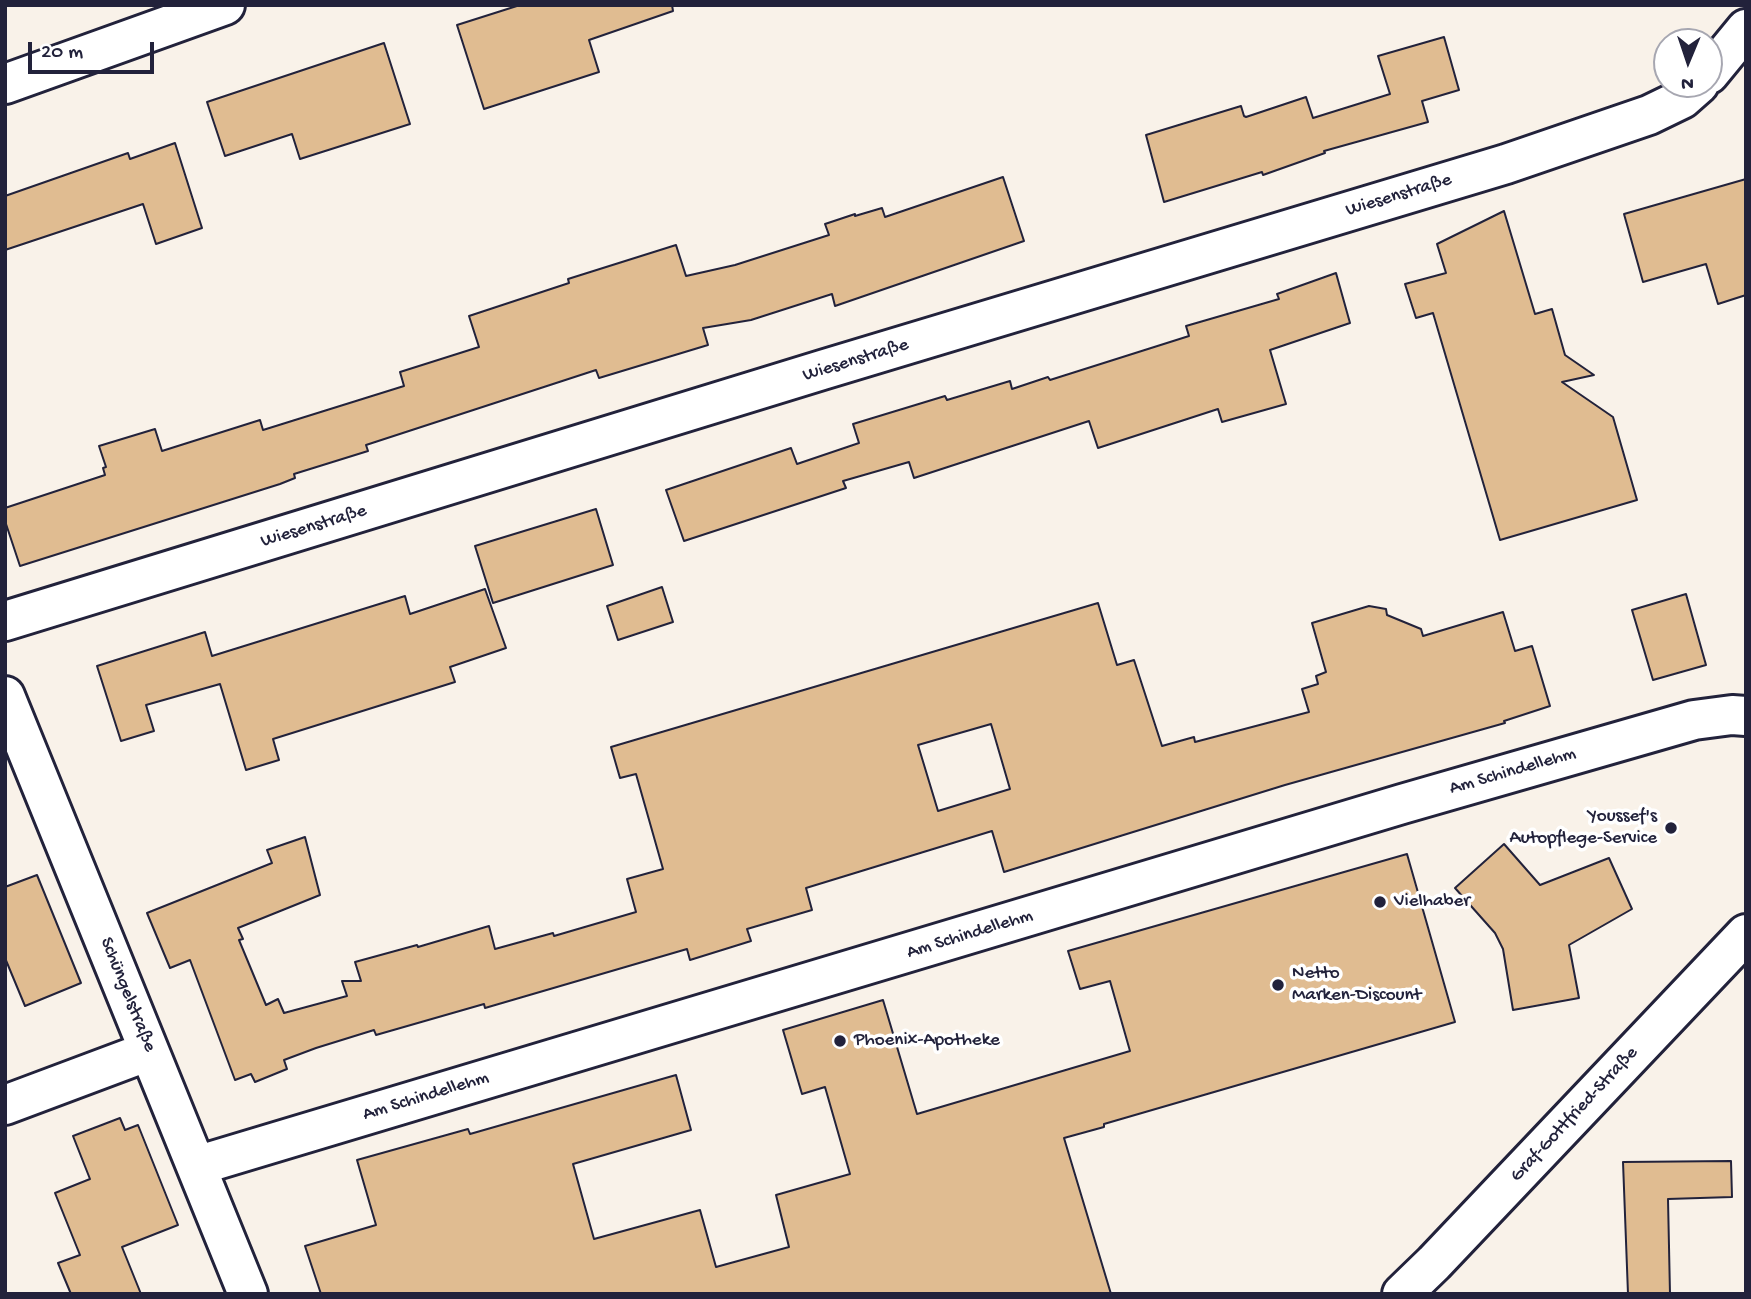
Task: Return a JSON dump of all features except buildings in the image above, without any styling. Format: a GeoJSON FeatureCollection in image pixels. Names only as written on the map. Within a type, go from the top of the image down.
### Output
{"type":"FeatureCollection","features":[{"type":"Feature","properties":{"kind":"street"},"geometry":{"type":"LineString","coordinates":[[5,84],[226,5]]}},
{"type":"Feature","properties":{"kind":"street"},"geometry":{"type":"LineString","coordinates":[[1723,57],[1746,29]]}},
{"type":"Feature","properties":{"kind":"street","name":"Wiesenstraße"},"geometry":{"type":"LineString","coordinates":[[5,621],[822,370],[1506,164],[1649,116],[1683,98]]}},
{"type":"Feature","properties":{"kind":"street","name":"Schüngelstraße"},"geometry":{"type":"LineString","coordinates":[[5,696],[248,1294]]}},
{"type":"Feature","properties":{"kind":"street","name":"Am Schindellehm"},"geometry":{"type":"LineString","coordinates":[[196,1166],[1402,804],[1694,720],[1746,716]]}},
{"type":"Feature","properties":{"kind":"street","name":"Graf-Gottfried-Straße"},"geometry":{"type":"LineString","coordinates":[[1402,1294],[1746,934]]}},
{"type":"Feature","properties":{"kind":"street"},"geometry":{"type":"LineString","coordinates":[[5,1105],[149,1051]]}},
{"type":"Feature","properties":{"kind":"place","name":"Youssef's Autopflege-Service"},"geometry":{"type":"Point","coordinates":[1671,828]}},
{"type":"Feature","properties":{"kind":"place","name":"Vielhaber"},"geometry":{"type":"Point","coordinates":[1380,902]}},
{"type":"Feature","properties":{"kind":"place","name":"Netto Marken-Discount"},"geometry":{"type":"Point","coordinates":[1278,985]}},
{"type":"Feature","properties":{"kind":"place","name":"Phoenix-Apotheke"},"geometry":{"type":"Point","coordinates":[840,1041]}}]}
